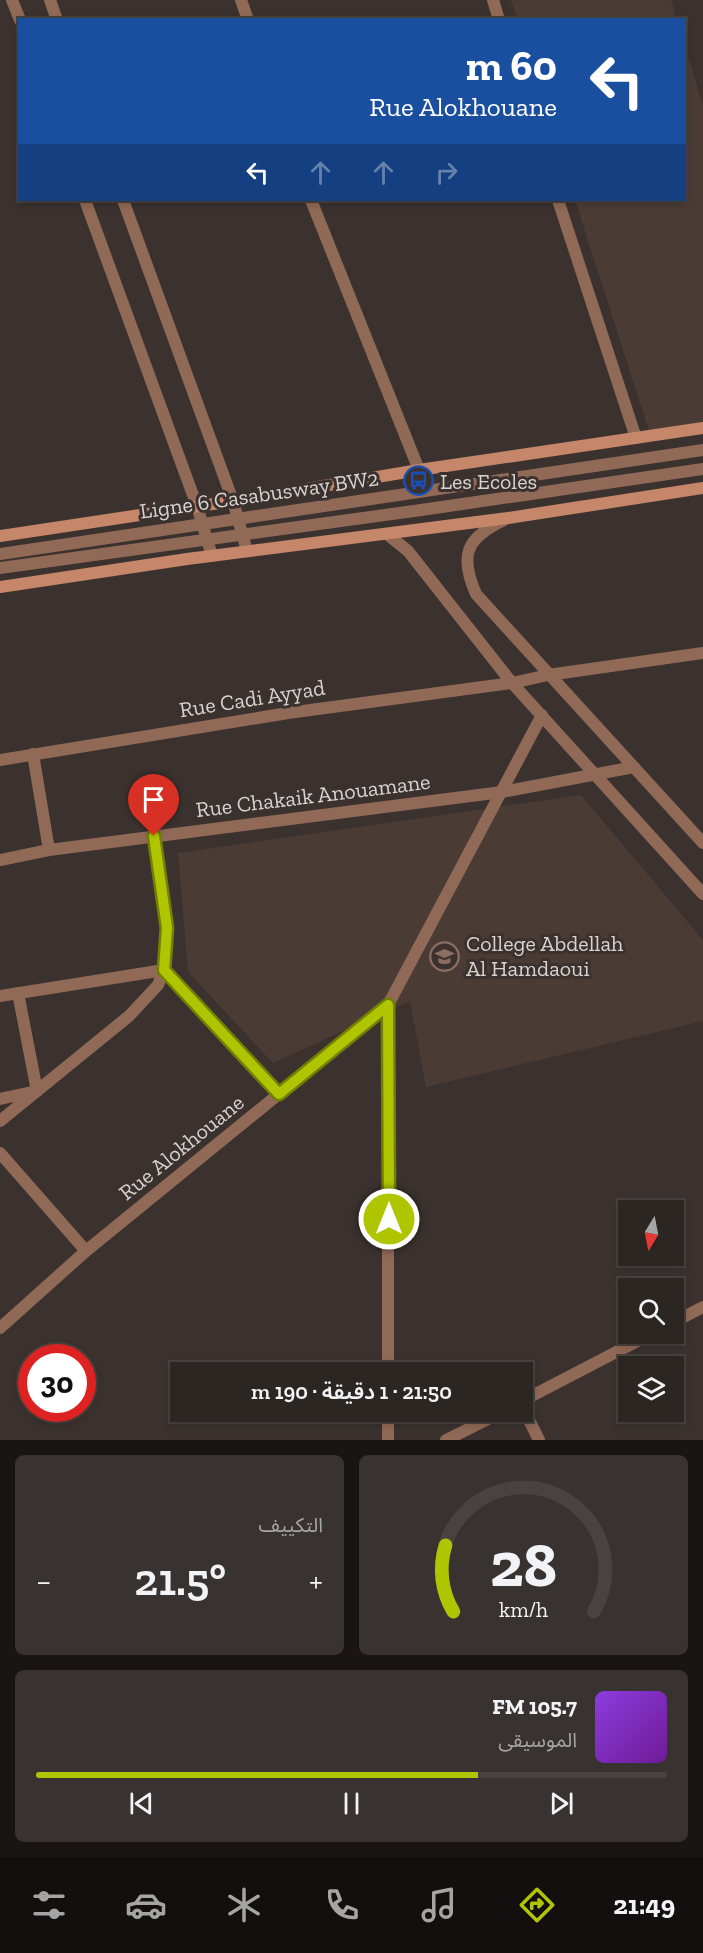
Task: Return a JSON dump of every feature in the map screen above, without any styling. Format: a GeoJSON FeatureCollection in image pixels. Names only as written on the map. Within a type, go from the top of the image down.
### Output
{"type":"FeatureCollection","features":[{"type":"Feature","properties":{"kind":"main road"},"geometry":{"type":"LineString","coordinates":[[0,536],[703,428]]}},
{"type":"Feature","properties":{"kind":"main road"},"geometry":{"type":"LineString","coordinates":[[0,587],[247,551],[508,518],[703,488]]}},
{"type":"Feature","properties":{"kind":"street"},"geometry":{"type":"LineString","coordinates":[[12,0],[19,18]]}},
{"type":"Feature","properties":{"kind":"street"},"geometry":{"type":"LineString","coordinates":[[50,0],[56,18]]}},
{"type":"Feature","properties":{"kind":"street"},"geometry":{"type":"LineString","coordinates":[[241,0],[247,18]]}},
{"type":"Feature","properties":{"kind":"street"},"geometry":{"type":"LineString","coordinates":[[493,0],[498,18]]}},
{"type":"Feature","properties":{"kind":"street"},"geometry":{"type":"LineString","coordinates":[[85,201],[197,506],[212,556]]}},
{"type":"Feature","properties":{"kind":"street"},"geometry":{"type":"LineString","coordinates":[[123,201],[233,501],[247,551]]}},
{"type":"Feature","properties":{"kind":"street"},"geometry":{"type":"LineString","coordinates":[[311,201],[419,470]]}},
{"type":"Feature","properties":{"kind":"street"},"geometry":{"type":"LineString","coordinates":[[558,201],[636,438]]}},
{"type":"Feature","properties":{"kind":"street","name":"Ligne 6 Casabusway BW2"},"geometry":{"type":"LineString","coordinates":[[0,554],[703,450]]}},
{"type":"Feature","properties":{"kind":"street","name":"Ligne 6 Casabusway BW2"},"geometry":{"type":"LineString","coordinates":[[0,567],[703,469]]}},
{"type":"Feature","properties":{"kind":"street"},"geometry":{"type":"LineString","coordinates":[[508,518],[484,529],[467,553],[469,579],[476,594],[703,843]]}},
{"type":"Feature","properties":{"kind":"street"},"geometry":{"type":"LineString","coordinates":[[387,534],[408,551],[512,682],[703,894]]}},
{"type":"Feature","properties":{"kind":"street","name":"Rue Cadi Ayyad"},"geometry":{"type":"LineString","coordinates":[[0,760],[288,713],[703,653]]}},
{"type":"Feature","properties":{"kind":"street","name":"Rue Alokhouane"},"geometry":{"type":"LineString","coordinates":[[0,1328],[86,1251],[388,1005],[542,715]]}},
{"type":"Feature","properties":{"kind":"street"},"geometry":{"type":"LineString","coordinates":[[33,754],[49,850]]}},
{"type":"Feature","properties":{"kind":"street","name":"Rue Chakaik Anouamane"},"geometry":{"type":"LineString","coordinates":[[0,860],[49,850],[502,792],[634,767]]}},
{"type":"Feature","properties":{"kind":"street"},"geometry":{"type":"LineString","coordinates":[[0,1120],[129,1016],[158,985],[164,970],[167,928],[154,836]]}},
{"type":"Feature","properties":{"kind":"street"},"geometry":{"type":"LineString","coordinates":[[0,996],[164,970]]}},
{"type":"Feature","properties":{"kind":"street"},"geometry":{"type":"LineString","coordinates":[[164,970],[279,1094]]}},
{"type":"Feature","properties":{"kind":"street"},"geometry":{"type":"LineString","coordinates":[[18,993],[37,1091]]}},
{"type":"Feature","properties":{"kind":"street"},"geometry":{"type":"LineString","coordinates":[[388,1005],[388,1362]]}},
{"type":"Feature","properties":{"kind":"street"},"geometry":{"type":"LineString","coordinates":[[0,1099],[37,1091]]}},
{"type":"Feature","properties":{"kind":"street"},"geometry":{"type":"LineString","coordinates":[[0,1153],[86,1251]]}},
{"type":"Feature","properties":{"kind":"street"},"geometry":{"type":"LineString","coordinates":[[684,1317],[703,1307]]}},
{"type":"Feature","properties":{"kind":"street"},"geometry":{"type":"LineString","coordinates":[[533,1398],[633,1344]]}},
{"type":"Feature","properties":{"kind":"street"},"geometry":{"type":"LineString","coordinates":[[388,1422],[388,1440]]}},
{"type":"Feature","properties":{"kind":"street"},"geometry":{"type":"LineString","coordinates":[[446,1440],[482,1422]]}},
{"type":"Feature","properties":{"kind":"street"},"geometry":{"type":"LineString","coordinates":[[530,1422],[539,1440]]}},
{"type":"Feature","properties":{"kind":"shaded area"},"geometry":{"type":"Polygon","coordinates":[[[511,0],[671,0],[677,18],[517,18],[511,0]]]}},
{"type":"Feature","properties":{"kind":"shaded area"},"geometry":{"type":"Polygon","coordinates":[[[686,49],[703,106],[703,431],[652,440],[575,201],[686,201],[686,49]]]}},
{"type":"Feature","properties":{"kind":"shaded area","name":"College Abdellah Al Hamdaoui"},"geometry":{"type":"Polygon","coordinates":[[[581,795],[703,940],[703,1021],[426,1087],[410,1001],[273,1063],[188,972],[178,853],[581,795]]]}},
{"type":"Feature","properties":{"kind":"place","name":"Les Ecoles"},"geometry":{"type":"Point","coordinates":[419,481]}},
{"type":"Feature","properties":{"kind":"place","name":"College Abdellah Al Hamdaoui"},"geometry":{"type":"Point","coordinates":[445,956]}},
{"type":"Feature","properties":{"kind":"route"},"geometry":{"type":"LineString","coordinates":[[154,836],[167,928],[164,970],[279,1094],[388,1005],[389,1219]]}}]}
